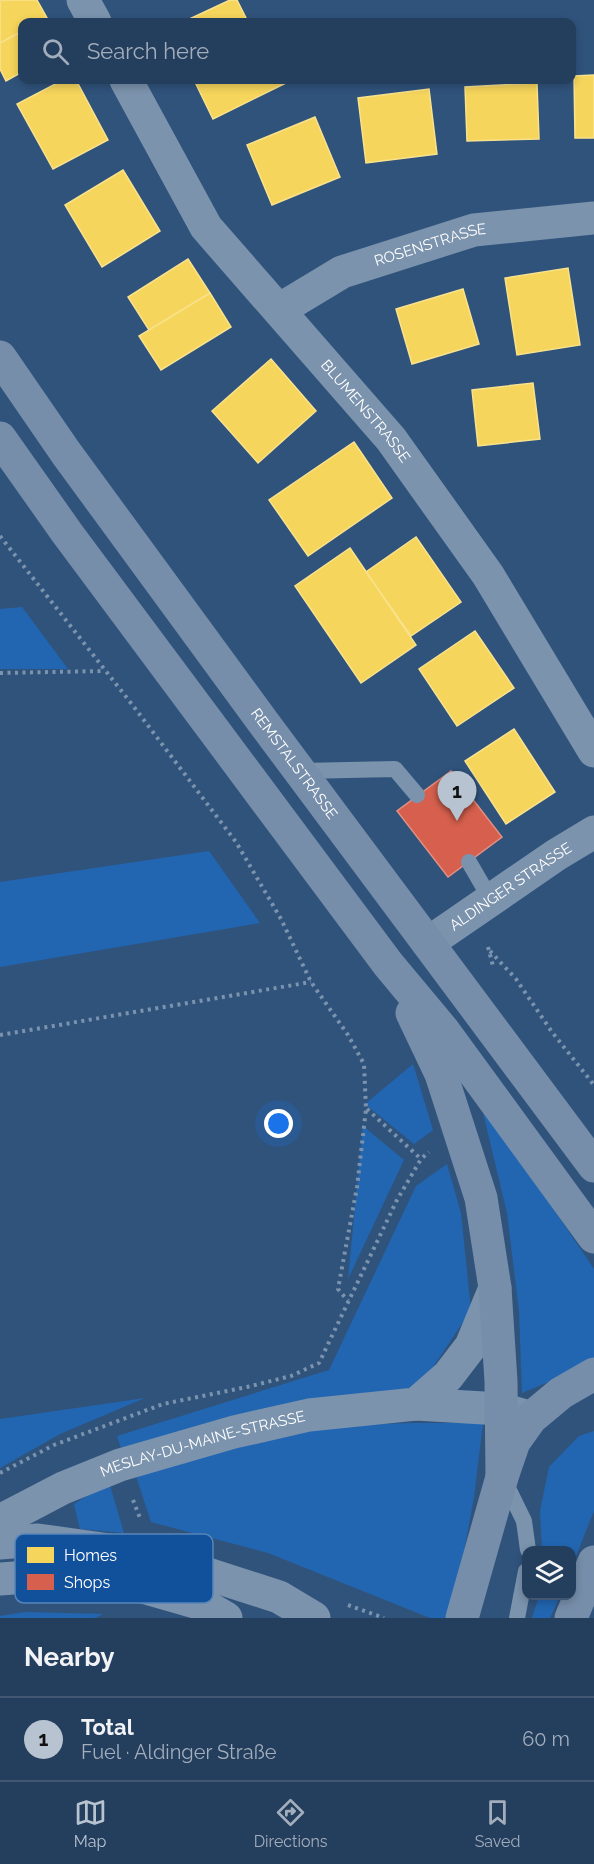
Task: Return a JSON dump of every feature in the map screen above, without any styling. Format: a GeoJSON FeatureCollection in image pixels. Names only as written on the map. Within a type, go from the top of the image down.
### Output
{"type":"FeatureCollection","features":[{"type":"Feature","properties":{"kind":"main road","name":"REMSTALSTRASSE"},"geometry":{"type":"LineString","coordinates":[[0,357],[66,453],[594,1166]]}},
{"type":"Feature","properties":{"kind":"main road"},"geometry":{"type":"LineString","coordinates":[[0,438],[67,533],[388,963],[443,1030],[594,1237]]}},
{"type":"Feature","properties":{"kind":"main road"},"geometry":{"type":"LineString","coordinates":[[388,963],[445,1085],[481,1198],[495,1288],[500,1352],[516,1413],[514,1442],[462,1618]]}},
{"type":"Feature","properties":{"kind":"main road"},"geometry":{"type":"LineString","coordinates":[[516,1413],[594,1374]]}},
{"type":"Feature","properties":{"kind":"main road"},"geometry":{"type":"LineString","coordinates":[[571,1618],[591,1572]]}},
{"type":"Feature","properties":{"kind":"street"},"geometry":{"type":"LineString","coordinates":[[83,0],[93,18]]}},
{"type":"Feature","properties":{"kind":"street","name":"BLUMENSTRASSE"},"geometry":{"type":"LineString","coordinates":[[128,84],[206,227],[391,439],[494,585],[594,752]]}},
{"type":"Feature","properties":{"kind":"street","name":"ROSENSTRASSE"},"geometry":{"type":"LineString","coordinates":[[279,310],[342,272],[474,230],[594,218]]}},
{"type":"Feature","properties":{"kind":"street","name":"ALDINGER STRASSE"},"geometry":{"type":"LineString","coordinates":[[428,943],[556,855],[594,832]]}},
{"type":"Feature","properties":{"kind":"street"},"geometry":{"type":"LineString","coordinates":[[416,1404],[448,1376],[471,1346],[495,1288]]}},
{"type":"Feature","properties":{"kind":"street","name":"MESLAY-DU-MAINE-STRASSE"},"geometry":{"type":"LineString","coordinates":[[0,1521],[63,1488],[120,1465],[234,1432],[309,1415],[416,1404],[516,1413]]}},
{"type":"Feature","properties":{"kind":"street"},"geometry":{"type":"LineString","coordinates":[[0,1543],[15,1542]]}},
{"type":"Feature","properties":{"kind":"street"},"geometry":{"type":"LineString","coordinates":[[213,1576],[279,1597],[314,1618]]}},
{"type":"Feature","properties":{"kind":"street"},"geometry":{"type":"LineString","coordinates":[[0,1579],[15,1578]]}},
{"type":"Feature","properties":{"kind":"street"},"geometry":{"type":"LineString","coordinates":[[183,1603],[215,1614]]}},
{"type":"Feature","properties":{"kind":"lane"},"geometry":{"type":"LineString","coordinates":[[301,771],[395,769],[417,795]]}},
{"type":"Feature","properties":{"kind":"lane"},"geometry":{"type":"LineString","coordinates":[[469,862],[491,900]]}},
{"type":"Feature","properties":{"kind":"lane"},"geometry":{"type":"LineString","coordinates":[[502,1477],[524,1521],[527,1546]]}},
{"type":"Feature","properties":{"kind":"lane"},"geometry":{"type":"LineString","coordinates":[[517,1618],[522,1592]]}},
{"type":"Feature","properties":{"kind":"path"},"geometry":{"type":"LineString","coordinates":[[0,536],[236,842],[281,919],[310,982],[348,1035],[364,1064],[366,1109],[357,1187],[338,1290],[348,1301]]}},
{"type":"Feature","properties":{"kind":"path"},"geometry":{"type":"LineString","coordinates":[[0,673],[105,671]]}},
{"type":"Feature","properties":{"kind":"path"},"geometry":{"type":"LineString","coordinates":[[489,949],[516,979],[552,1032],[594,1085]]}},
{"type":"Feature","properties":{"kind":"path"},"geometry":{"type":"LineString","coordinates":[[0,1035],[310,982]]}},
{"type":"Feature","properties":{"kind":"path"},"geometry":{"type":"LineString","coordinates":[[366,1109],[421,1159]]}},
{"type":"Feature","properties":{"kind":"path"},"geometry":{"type":"LineString","coordinates":[[0,1473],[54,1445],[163,1404],[291,1376],[319,1363],[397,1200],[421,1159],[433,1148]]}},
{"type":"Feature","properties":{"kind":"shaded area"},"geometry":{"type":"Polygon","coordinates":[[[22,607],[68,669],[0,669],[0,609],[22,607]]]}},
{"type":"Feature","properties":{"kind":"shaded area"},"geometry":{"type":"Polygon","coordinates":[[[209,851],[260,923],[0,967],[0,882],[209,851]]]}},
{"type":"Feature","properties":{"kind":"shaded area"},"geometry":{"type":"Polygon","coordinates":[[[413,1064],[433,1130],[414,1144],[365,1104],[413,1064]]]}},
{"type":"Feature","properties":{"kind":"shaded area"},"geometry":{"type":"Polygon","coordinates":[[[480,1100],[594,1269],[594,1363],[522,1393],[519,1311],[507,1213],[480,1100]]]}},
{"type":"Feature","properties":{"kind":"shaded area"},"geometry":{"type":"Polygon","coordinates":[[[363,1126],[404,1160],[348,1279],[363,1126]]]}},
{"type":"Feature","properties":{"kind":"shaded area"},"geometry":{"type":"Polygon","coordinates":[[[447,1164],[461,1213],[471,1310],[414,1396],[123,1454],[117,1436],[329,1370],[416,1186],[447,1164]]]}},
{"type":"Feature","properties":{"kind":"shaded area"},"geometry":{"type":"Polygon","coordinates":[[[145,1398],[60,1434],[0,1468],[0,1419],[145,1398]]]}},
{"type":"Feature","properties":{"kind":"shaded area"},"geometry":{"type":"Polygon","coordinates":[[[483,1423],[474,1497],[462,1563],[446,1618],[430,1618],[268,1553],[213,1538],[213,1534],[196,1534],[151,1522],[135,1473],[290,1432],[353,1425],[483,1423]]]}},
{"type":"Feature","properties":{"kind":"shaded area"},"geometry":{"type":"Polygon","coordinates":[[[594,1431],[594,1511],[576,1556],[576,1546],[542,1546],[540,1511],[549,1467],[579,1436],[594,1431]]]}},
{"type":"Feature","properties":{"kind":"shaded area"},"geometry":{"type":"Polygon","coordinates":[[[109,1482],[124,1533],[80,1529],[74,1504],[109,1482]]]}},
{"type":"Feature","properties":{"kind":"shaded area"},"geometry":{"type":"Polygon","coordinates":[[[538,1600],[558,1600],[550,1618],[532,1618],[538,1600]]]}},
{"type":"Feature","properties":{"kind":"shaded area"},"geometry":{"type":"Polygon","coordinates":[[[25,1612],[103,1614],[95,1618],[0,1618],[0,1616],[25,1612]]]}},
{"type":"Feature","properties":{"kind":"building: Homes"},"geometry":{"type":"Polygon","coordinates":[[[37,0],[47,18],[18,18],[18,33],[0,43],[0,1],[37,0]]]}},
{"type":"Feature","properties":{"kind":"building: Homes"},"geometry":{"type":"Polygon","coordinates":[[[230,0],[237,0],[246,18],[192,18],[230,0]]]}},
{"type":"Feature","properties":{"kind":"building: Homes"},"geometry":{"type":"Polygon","coordinates":[[[18,33],[18,74],[6,81],[0,69],[0,43],[18,33]]]}},
{"type":"Feature","properties":{"kind":"building: Homes"},"geometry":{"type":"Polygon","coordinates":[[[594,75],[594,138],[575,138],[576,76],[594,75]]]}},
{"type":"Feature","properties":{"kind":"building: Homes"},"geometry":{"type":"Polygon","coordinates":[[[55,84],[78,84],[108,140],[53,169],[17,104],[55,84]]]}},
{"type":"Feature","properties":{"kind":"building: Homes"},"geometry":{"type":"Polygon","coordinates":[[[196,84],[284,84],[213,119],[196,84]]]}},
{"type":"Feature","properties":{"kind":"building: Homes"},"geometry":{"type":"Polygon","coordinates":[[[537,84],[539,139],[467,141],[465,87],[537,84]]]}},
{"type":"Feature","properties":{"kind":"building: Homes"},"geometry":{"type":"Polygon","coordinates":[[[429,89],[437,154],[366,163],[358,98],[429,89]]]}},
{"type":"Feature","properties":{"kind":"building: Homes"},"geometry":{"type":"Polygon","coordinates":[[[315,117],[340,177],[272,205],[247,145],[315,117]]]}},
{"type":"Feature","properties":{"kind":"building: Homes"},"geometry":{"type":"Polygon","coordinates":[[[123,170],[160,231],[102,267],[65,205],[123,170]]]}},
{"type":"Feature","properties":{"kind":"building: Homes"},"geometry":{"type":"Polygon","coordinates":[[[188,259],[210,293],[149,330],[128,297],[188,259]]]}},
{"type":"Feature","properties":{"kind":"building: Homes"},"geometry":{"type":"Polygon","coordinates":[[[568,268],[580,345],[517,355],[505,278],[568,268]]]}},
{"type":"Feature","properties":{"kind":"building: Homes"},"geometry":{"type":"Polygon","coordinates":[[[463,289],[479,344],[412,364],[396,309],[463,289]]]}},
{"type":"Feature","properties":{"kind":"building: Homes"},"geometry":{"type":"Polygon","coordinates":[[[210,293],[231,327],[161,370],[139,336],[210,293]]]}},
{"type":"Feature","properties":{"kind":"building: Homes"},"geometry":{"type":"Polygon","coordinates":[[[271,359],[316,411],[258,463],[212,411],[271,359]]]}},
{"type":"Feature","properties":{"kind":"building: Homes"},"geometry":{"type":"Polygon","coordinates":[[[533,383],[540,439],[478,446],[472,390],[533,383]]]}},
{"type":"Feature","properties":{"kind":"building: Homes"},"geometry":{"type":"Polygon","coordinates":[[[354,442],[392,498],[308,556],[269,500],[354,442]]]}},
{"type":"Feature","properties":{"kind":"building: Homes"},"geometry":{"type":"Polygon","coordinates":[[[416,537],[461,602],[411,636],[366,572],[416,537]]]}},
{"type":"Feature","properties":{"kind":"building: Homes"},"geometry":{"type":"Polygon","coordinates":[[[350,548],[416,645],[361,683],[295,586],[350,548]]]}},
{"type":"Feature","properties":{"kind":"building: Homes"},"geometry":{"type":"Polygon","coordinates":[[[475,631],[514,688],[457,726],[419,669],[475,631]]]}},
{"type":"Feature","properties":{"kind":"building: Homes"},"geometry":{"type":"Polygon","coordinates":[[[514,729],[555,792],[506,824],[465,761],[514,729]]]}},
{"type":"Feature","properties":{"kind":"building: Shops"},"geometry":{"type":"Polygon","coordinates":[[[451,771],[502,837],[448,877],[397,811],[451,771]]]}},
{"type":"Feature","properties":{"kind":"place","name":"Total"},"geometry":{"type":"Point","coordinates":[457,821]}}]}
